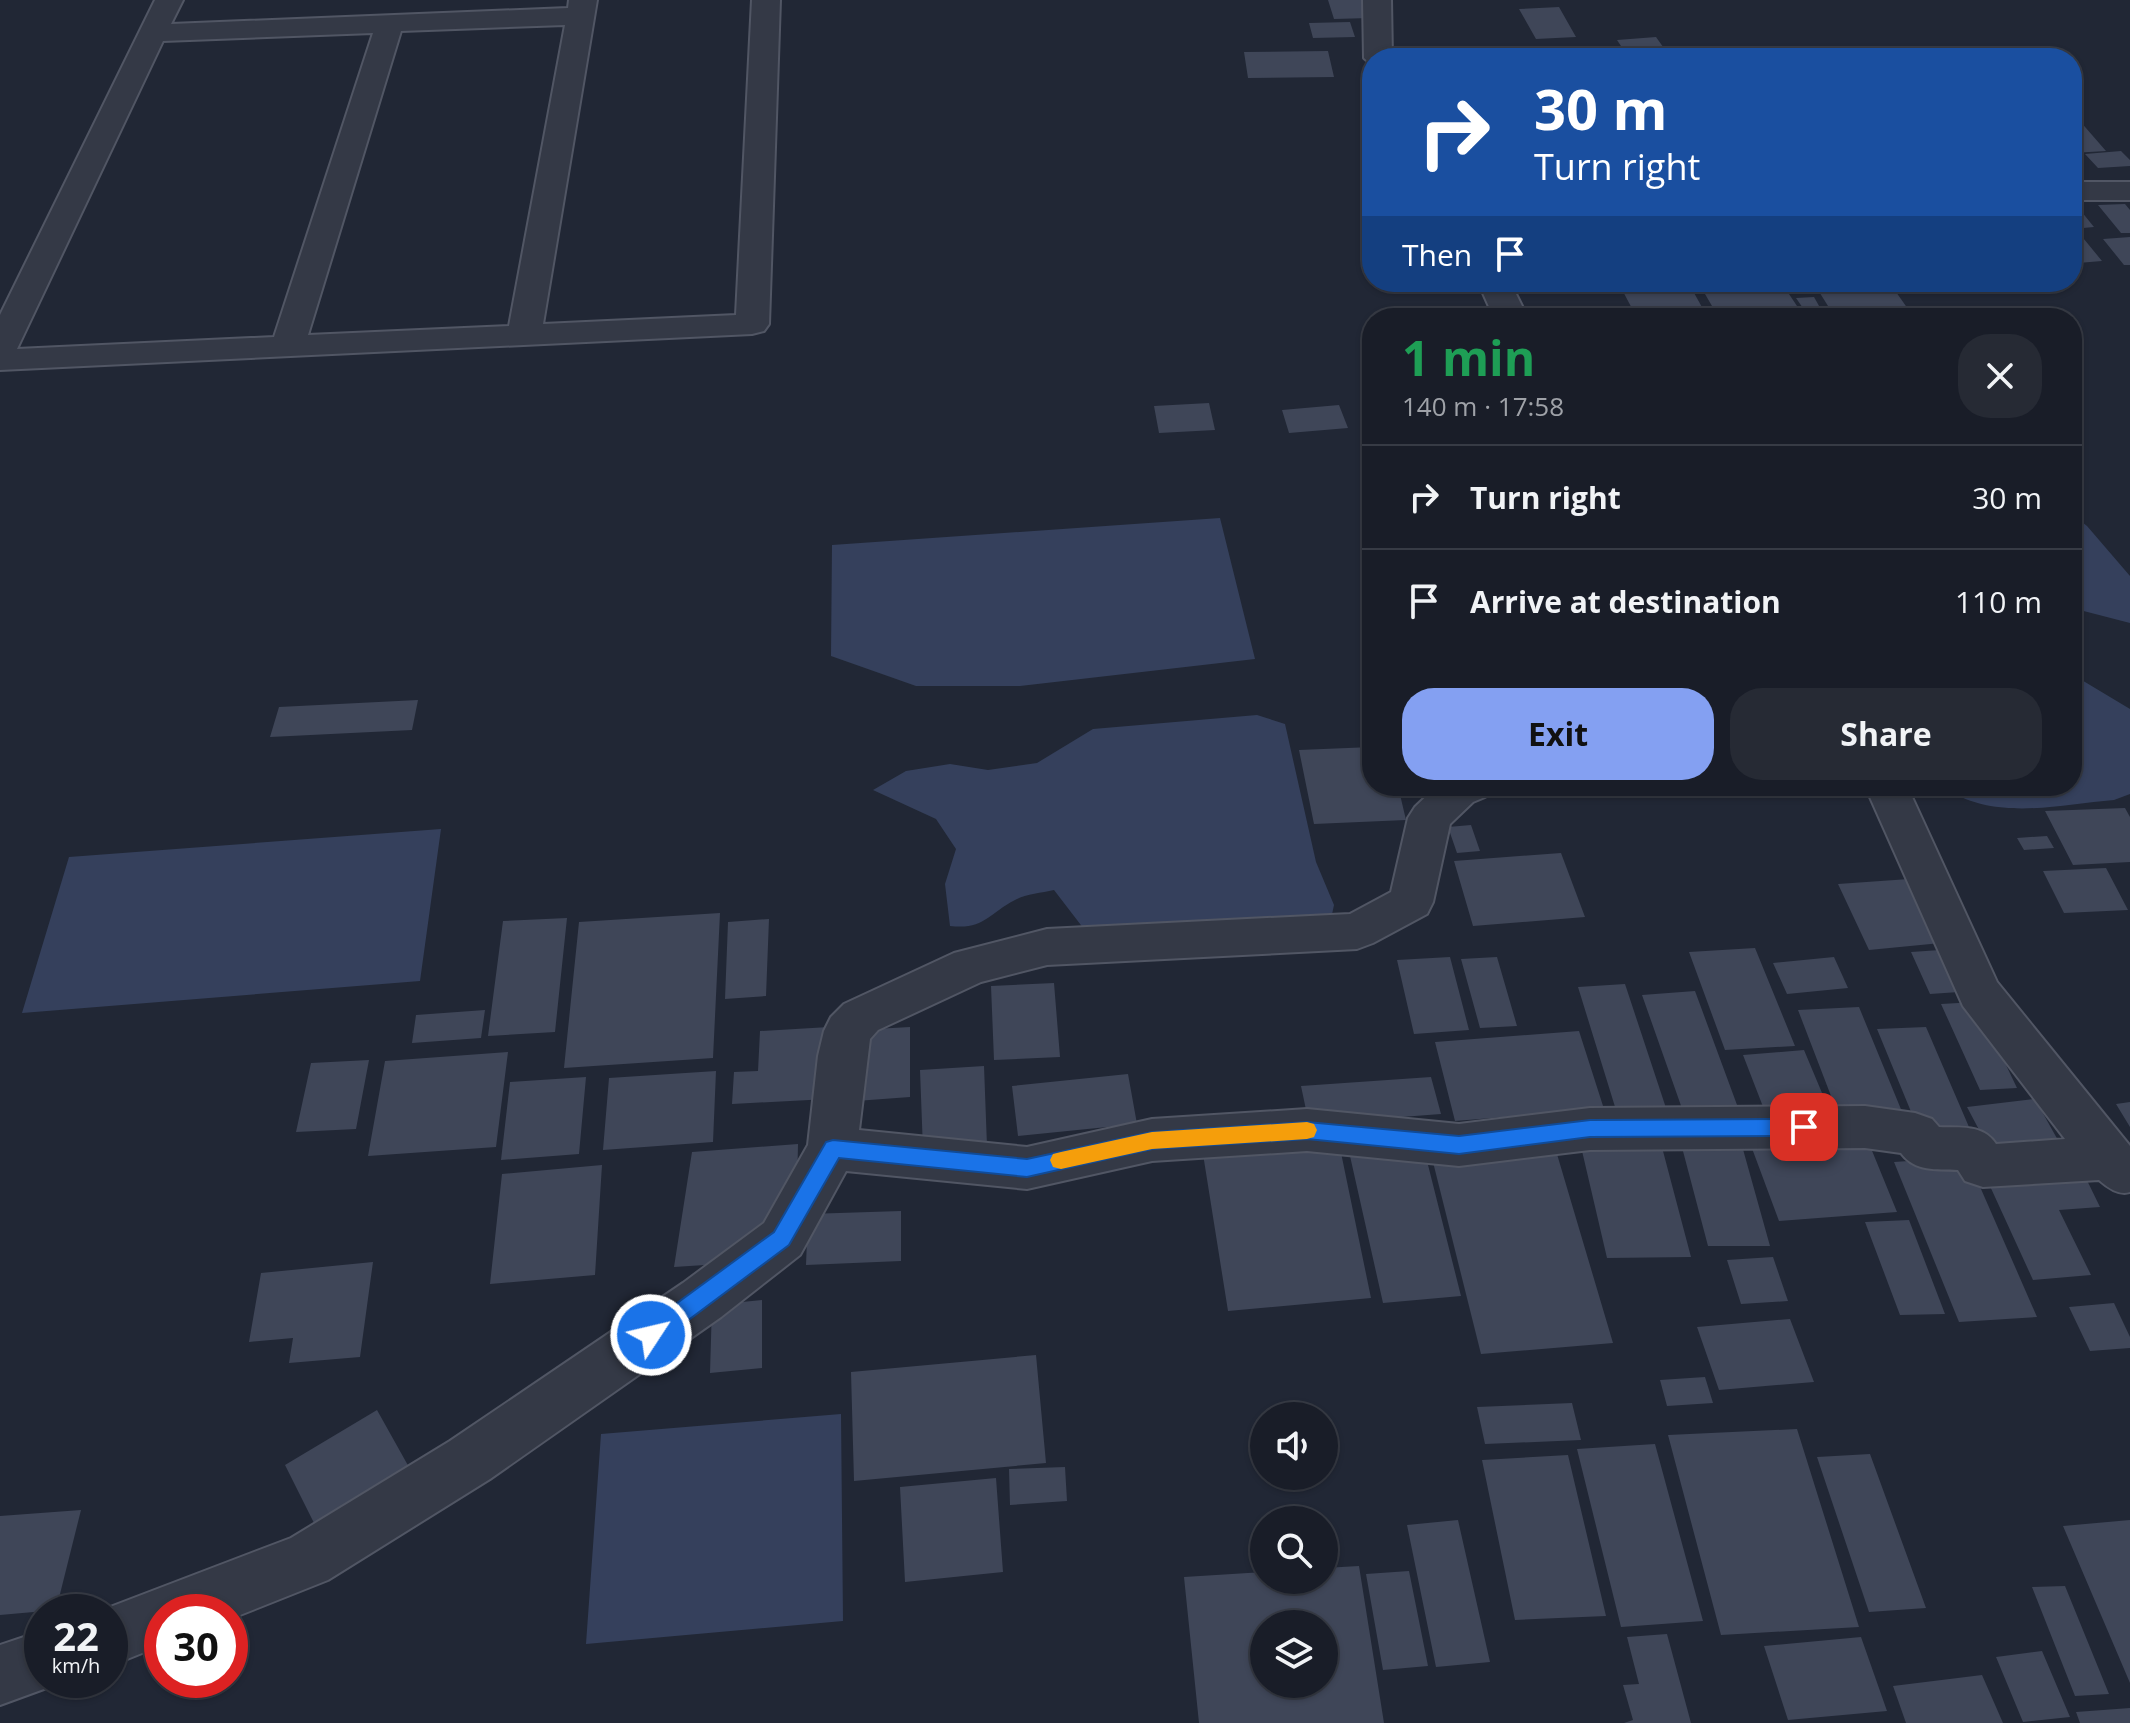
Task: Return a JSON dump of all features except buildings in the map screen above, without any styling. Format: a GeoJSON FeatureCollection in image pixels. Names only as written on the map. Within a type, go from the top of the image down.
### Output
{"type":"FeatureCollection","features":[{"type":"Feature","properties":{"kind":"street"},"geometry":{"type":"LineString","coordinates":[[0,349],[169,0]]}},
{"type":"Feature","properties":{"kind":"street"},"geometry":{"type":"LineString","coordinates":[[0,360],[752,324],[766,0]]}},
{"type":"Feature","properties":{"kind":"street"},"geometry":{"type":"LineString","coordinates":[[1377,0],[1378,48]]}},
{"type":"Feature","properties":{"kind":"street"},"geometry":{"type":"LineString","coordinates":[[153,33],[390,23],[582,8],[524,335]]}},
{"type":"Feature","properties":{"kind":"street"},"geometry":{"type":"LineString","coordinates":[[288,346],[390,23]]}},
{"type":"Feature","properties":{"kind":"street"},"geometry":{"type":"LineString","coordinates":[[2082,191],[2130,191]]}},
{"type":"Feature","properties":{"kind":"street"},"geometry":{"type":"LineString","coordinates":[[219,1594],[308,1560],[470,1460],[702,1300],[782,1239],[833,1148],[842,1056],[848,1031],[861,1017],[970,966],[1047,947],[1357,931],[1411,902],[1430,818],[1453,796]]}},
{"type":"Feature","properties":{"kind":"street"},"geometry":{"type":"LineString","coordinates":[[1890,796],[1979,993],[2119,1167]]}},
{"type":"Feature","properties":{"kind":"street"},"geometry":{"type":"LineString","coordinates":[[833,1148],[1027,1168],[1152,1140],[1307,1130],[1459,1145],[1590,1129],[1865,1127],[1915,1134],[1926,1148],[1972,1149],[1983,1166],[2119,1167]]}},
{"type":"Feature","properties":{"kind":"street"},"geometry":{"type":"LineString","coordinates":[[0,1675],[24,1667]]}},
{"type":"Feature","properties":{"kind":"water"},"geometry":{"type":"Polygon","coordinates":[[[1220,518],[1255,659],[1020,686],[916,686],[831,656],[832,545],[1220,518]]]}},
{"type":"Feature","properties":{"kind":"water"},"geometry":{"type":"Polygon","coordinates":[[[2082,522],[2130,576],[2130,623],[2082,611],[2082,522]]]}},
{"type":"Feature","properties":{"kind":"water"},"geometry":{"type":"Polygon","coordinates":[[[2082,680],[2130,709],[2130,794],[2114,800],[2025,808],[2003,808],[1961,797],[2082,796],[2082,680]]]}},
{"type":"Feature","properties":{"kind":"water"},"geometry":{"type":"Polygon","coordinates":[[[1257,715],[1285,724],[1316,862],[1334,905],[1331,919],[1087,933],[1054,890],[1019,898],[971,926],[950,926],[945,884],[956,849],[936,819],[873,790],[906,771],[950,764],[988,770],[1037,763],[1093,729],[1257,715]]]}},
{"type":"Feature","properties":{"kind":"water"},"geometry":{"type":"Polygon","coordinates":[[[441,829],[420,981],[22,1013],[69,857],[441,829]]]}},
{"type":"Feature","properties":{"kind":"water"},"geometry":{"type":"Polygon","coordinates":[[[841,1414],[843,1621],[586,1644],[601,1434],[841,1414]]]}},
{"type":"Feature","properties":{"kind":"slow traffic"},"geometry":{"type":"LineString","coordinates":[[1061,1160],[1152,1140],[1307,1130]]}},
{"type":"Feature","properties":{"kind":"route"},"geometry":{"type":"LineString","coordinates":[[651,1335],[782,1239],[833,1148],[1027,1168],[1152,1140],[1307,1130],[1459,1145],[1590,1129],[1804,1127]]}}]}
